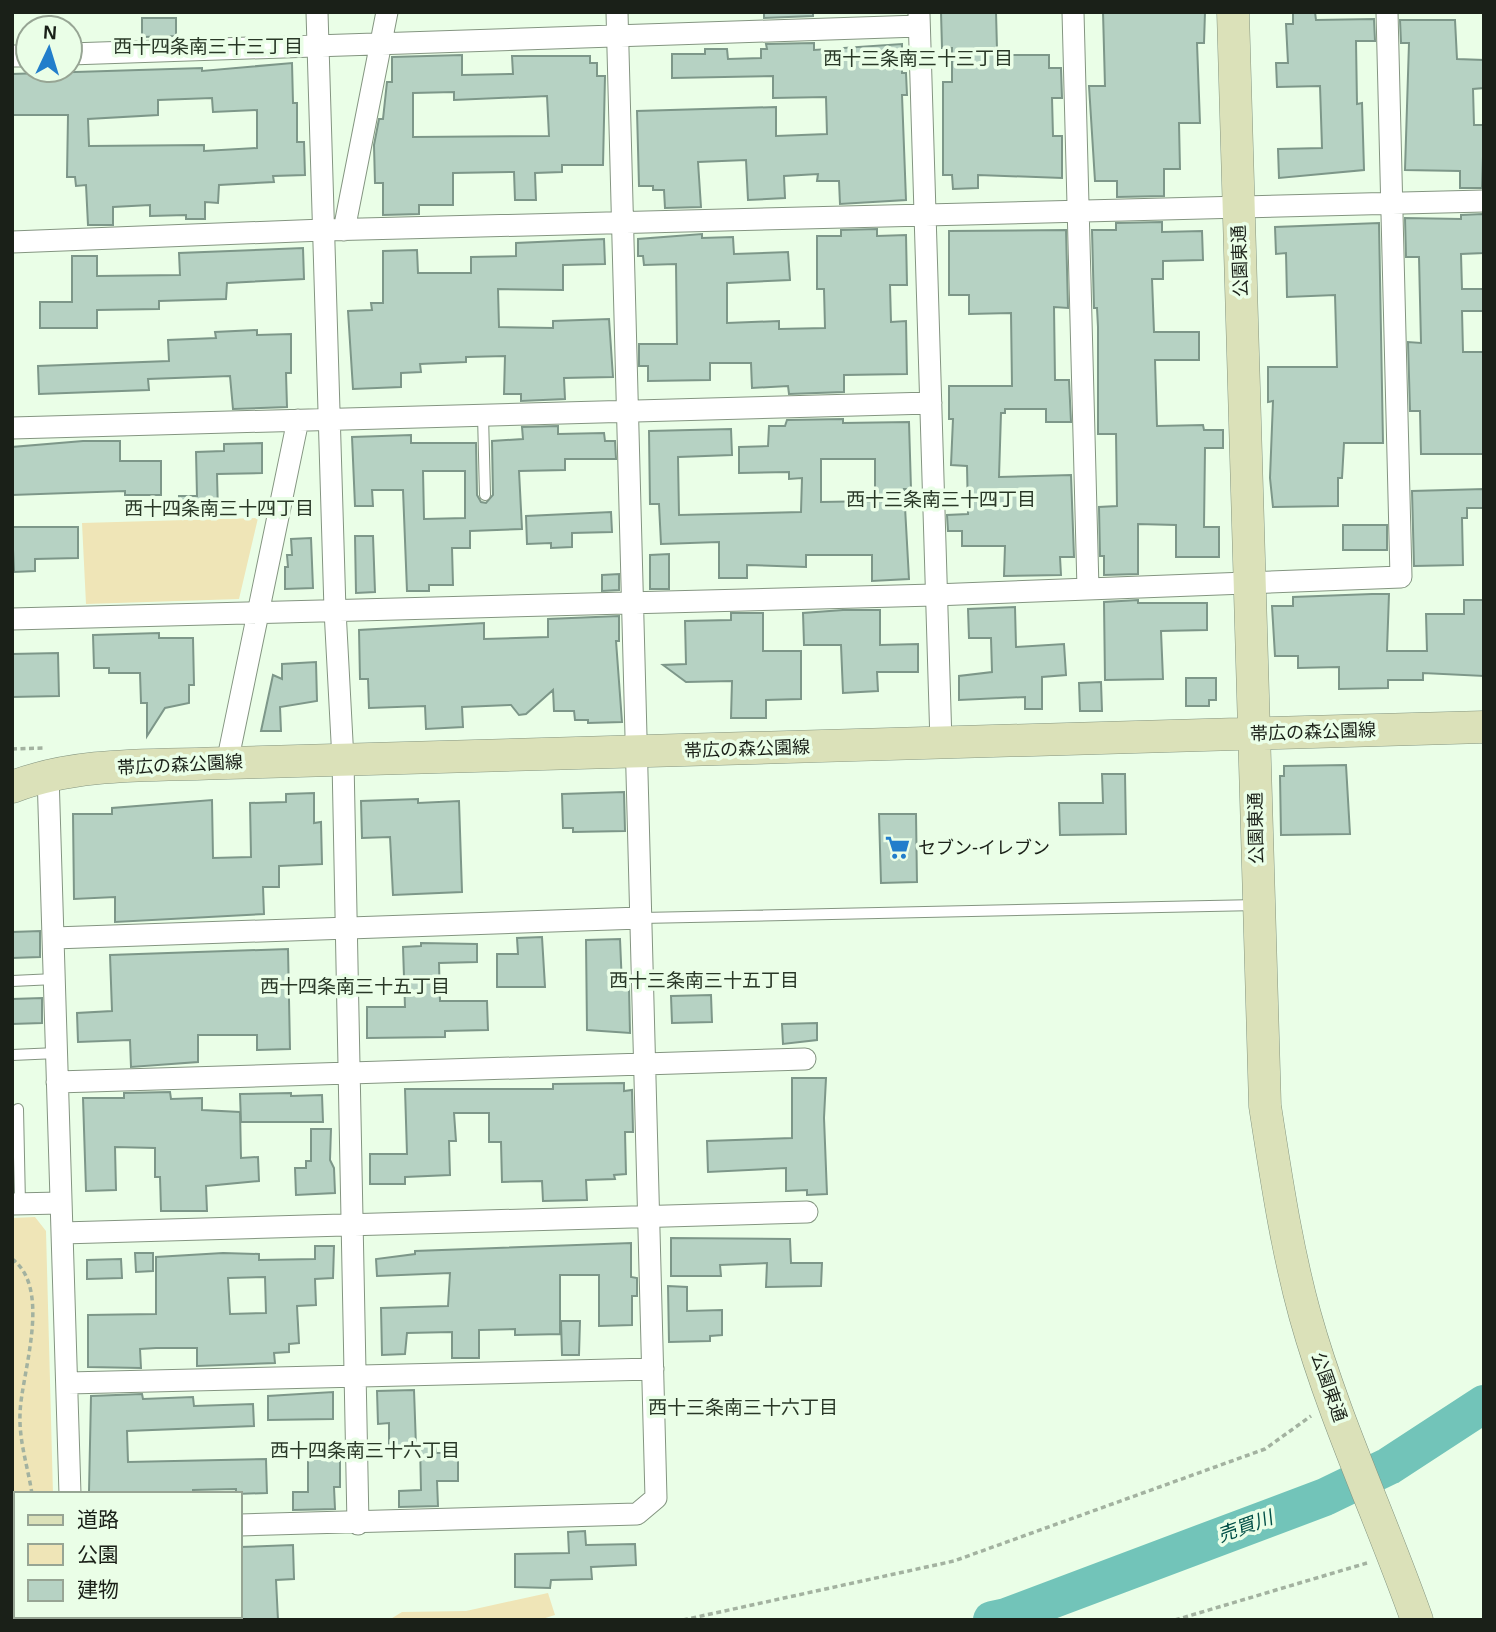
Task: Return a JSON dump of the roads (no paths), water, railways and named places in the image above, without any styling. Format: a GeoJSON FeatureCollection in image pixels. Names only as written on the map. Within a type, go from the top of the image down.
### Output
{"type":"FeatureCollection","features":[{"type":"Feature","properties":{"kind":"street"},"geometry":{"type":"LineString","coordinates":[[317,12],[317,45],[333,230],[331,418],[335,610],[343,760],[350,1225],[358,1524]]}},
{"type":"Feature","properties":{"kind":"street"},"geometry":{"type":"LineString","coordinates":[[333,230],[387,12]]}},
{"type":"Feature","properties":{"kind":"street"},"geometry":{"type":"LineString","coordinates":[[242,1525],[358,1524],[636,1514],[656,1498],[647,1064],[617,12]]}},
{"type":"Feature","properties":{"kind":"street"},"geometry":{"type":"LineString","coordinates":[[1073,12],[1088,589]]}},
{"type":"Feature","properties":{"kind":"street","name":"公園東通"},"geometry":{"type":"LineString","coordinates":[[1233,12],[1248,583],[1267,1118],[1285,1232],[1329,1416],[1382,1549],[1416,1620]]}},
{"type":"Feature","properties":{"kind":"street"},"geometry":{"type":"LineString","coordinates":[[12,619],[934,595],[1401,577],[1387,12]]}},
{"type":"Feature","properties":{"kind":"street"},"geometry":{"type":"LineString","coordinates":[[84,53],[618,38],[919,19],[927,214],[934,595],[941,743]]}},
{"type":"Feature","properties":{"kind":"street"},"geometry":{"type":"LineString","coordinates":[[12,242],[333,230],[1484,201]]}},
{"type":"Feature","properties":{"kind":"street"},"geometry":{"type":"LineString","coordinates":[[12,428],[931,404]]}},
{"type":"Feature","properties":{"kind":"street"},"geometry":{"type":"LineString","coordinates":[[227,762],[298,420]]}},
{"type":"Feature","properties":{"kind":"street","name":"帯広の森公園線"},"geometry":{"type":"LineString","coordinates":[[12,787],[48,775],[227,762],[1484,727]]}},
{"type":"Feature","properties":{"kind":"street"},"geometry":{"type":"LineString","coordinates":[[12,768],[48,775],[68,1383],[69,1492]]}},
{"type":"Feature","properties":{"kind":"street"},"geometry":{"type":"LineString","coordinates":[[54,938],[641,918]]}},
{"type":"Feature","properties":{"kind":"street"},"geometry":{"type":"LineString","coordinates":[[58,1082],[806,1059]]}},
{"type":"Feature","properties":{"kind":"street"},"geometry":{"type":"LineString","coordinates":[[16,1204],[61,1203]]}},
{"type":"Feature","properties":{"kind":"street"},"geometry":{"type":"LineString","coordinates":[[62,1233],[807,1212]]}},
{"type":"Feature","properties":{"kind":"street"},"geometry":{"type":"LineString","coordinates":[[68,1383],[653,1369]]}},
{"type":"Feature","properties":{"kind":"lane"},"geometry":{"type":"LineString","coordinates":[[483,415],[485,495]]}},
{"type":"Feature","properties":{"kind":"lane"},"geometry":{"type":"LineString","coordinates":[[641,918],[1258,905]]}},
{"type":"Feature","properties":{"kind":"lane"},"geometry":{"type":"LineString","coordinates":[[12,981],[55,979]]}},
{"type":"Feature","properties":{"kind":"lane"},"geometry":{"type":"LineString","coordinates":[[12,1055],[57,1054]]}},
{"type":"Feature","properties":{"kind":"lane"},"geometry":{"type":"LineString","coordinates":[[16,1204],[18,1110]]}},
{"type":"Feature","properties":{"kind":"waterway","name":"売買川"},"geometry":{"type":"LineString","coordinates":[[992,1620],[1325,1497],[1389,1466],[1484,1404]]}},
{"type":"Feature","properties":{"kind":"place","name":"セブン-イレブン"},"geometry":{"type":"Point","coordinates":[898,848]}},
{"type":"Feature","properties":{"kind":"district","name":"西十四条南三十三丁目"},"geometry":{"type":"Point","coordinates":[208,46]}},
{"type":"Feature","properties":{"kind":"district","name":"西十三条南三十三丁目"},"geometry":{"type":"Point","coordinates":[918,58]}},
{"type":"Feature","properties":{"kind":"district","name":"西十三条南三十四丁目"},"geometry":{"type":"Point","coordinates":[941,499]}},
{"type":"Feature","properties":{"kind":"district","name":"西十四条南三十四丁目"},"geometry":{"type":"Point","coordinates":[219,508]}},
{"type":"Feature","properties":{"kind":"district","name":"西十三条南三十五丁目"},"geometry":{"type":"Point","coordinates":[704,980]}},
{"type":"Feature","properties":{"kind":"district","name":"西十四条南三十五丁目"},"geometry":{"type":"Point","coordinates":[355,986]}},
{"type":"Feature","properties":{"kind":"district","name":"西十三条南三十六丁目"},"geometry":{"type":"Point","coordinates":[743,1407]}},
{"type":"Feature","properties":{"kind":"district","name":"西十四条南三十六丁目"},"geometry":{"type":"Point","coordinates":[365,1450]}}]}
